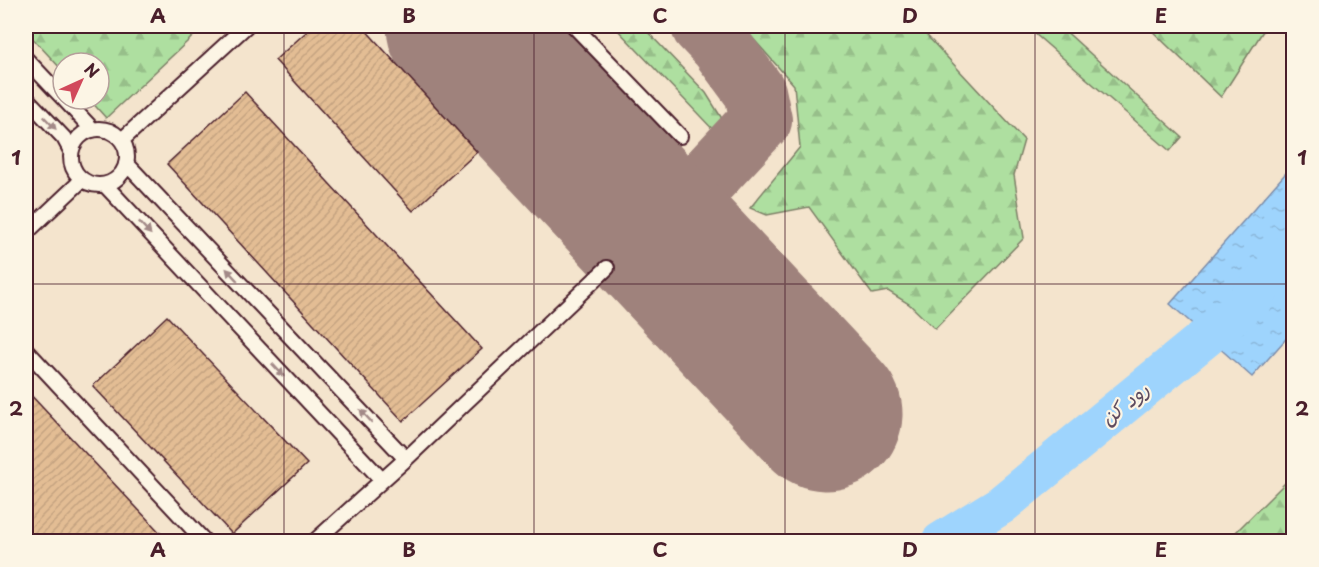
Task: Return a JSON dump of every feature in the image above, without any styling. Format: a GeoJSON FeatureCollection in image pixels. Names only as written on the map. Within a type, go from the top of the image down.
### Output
{"type":"FeatureCollection","features":[{"type":"Feature","properties":{"kind":"lane"},"geometry":{"type":"LineString","coordinates":[[122,140],[246,26]]}},
{"type":"Feature","properties":{"kind":"lane"},"geometry":{"type":"LineString","coordinates":[[574,26],[680,136]]}},
{"type":"Feature","properties":{"kind":"lane"},"geometry":{"type":"LineString","coordinates":[[26,59],[51,86]]}},
{"type":"Feature","properties":{"kind":"lane"},"geometry":{"type":"LineString","coordinates":[[26,98],[64,138],[71,151],[72,167],[82,180],[97,186],[105,185],[119,178],[126,163],[127,155],[122,140],[109,131],[93,130],[79,137],[71,151]]}},
{"type":"Feature","properties":{"kind":"lane"},"geometry":{"type":"LineString","coordinates":[[75,111],[93,130]]}},
{"type":"Feature","properties":{"kind":"lane"},"geometry":{"type":"LineString","coordinates":[[126,163],[406,459]]}},
{"type":"Feature","properties":{"kind":"lane"},"geometry":{"type":"LineString","coordinates":[[26,233],[82,180]]}},
{"type":"Feature","properties":{"kind":"lane"},"geometry":{"type":"LineString","coordinates":[[105,185],[382,480]]}},
{"type":"Feature","properties":{"kind":"lane"},"geometry":{"type":"LineString","coordinates":[[314,542],[406,459],[607,268]]}},
{"type":"Feature","properties":{"kind":"lane"},"geometry":{"type":"LineString","coordinates":[[26,350],[205,542]]}},
{"type":"Feature","properties":{"kind":"green space"},"geometry":{"type":"Polygon","coordinates":[[[26,26],[204,26],[106,118],[100,111],[111,111],[111,51],[51,51],[51,58],[26,31],[26,26]]]}},
{"type":"Feature","properties":{"kind":"green space"},"geometry":{"type":"Polygon","coordinates":[[[614,26],[642,26],[706,93],[721,117],[721,138],[614,26]]]}},
{"type":"Feature","properties":{"kind":"green space"},"geometry":{"type":"Polygon","coordinates":[[[742,26],[918,26],[1024,140],[1014,175],[1024,238],[935,329],[909,304],[888,291],[872,294],[809,207],[767,215],[750,208],[800,147],[794,85],[742,26]]]}},
{"type":"Feature","properties":{"kind":"green space"},"geometry":{"type":"Polygon","coordinates":[[[1026,26],[1060,26],[1182,137],[1170,151],[1026,26]]]}},
{"type":"Feature","properties":{"kind":"green space"},"geometry":{"type":"Polygon","coordinates":[[[1147,26],[1265,26],[1265,28],[1221,97],[1147,26]]]}},
{"type":"Feature","properties":{"kind":"green space"},"geometry":{"type":"Polygon","coordinates":[[[1293,475],[1293,541],[1227,541],[1293,475]]]}},
{"type":"Feature","properties":{"kind":"water"},"geometry":{"type":"Polygon","coordinates":[[[1293,165],[1293,331],[1252,377],[1170,304],[1293,165]]]}},
{"type":"Feature","properties":{"kind":"building"},"geometry":{"type":"Polygon","coordinates":[[[313,26],[362,26],[477,152],[413,211],[275,60],[313,26]]]}},
{"type":"Feature","properties":{"kind":"building"},"geometry":{"type":"Polygon","coordinates":[[[245,92],[482,349],[403,421],[167,164],[245,92]]]}},
{"type":"Feature","properties":{"kind":"building"},"geometry":{"type":"Polygon","coordinates":[[[167,316],[307,464],[232,534],[93,386],[167,316]]]}},
{"type":"Feature","properties":{"kind":"building"},"geometry":{"type":"Polygon","coordinates":[[[26,390],[166,539],[163,542],[26,541],[26,390]]]}},
{"type":"Feature","properties":{"kind":"waterway","name":"رود کن"},"geometry":{"type":"LineString","coordinates":[[941,542],[1001,505],[1238,311],[1294,248]]}},
{"type":"Feature","properties":{"kind":"taxiway"},"geometry":{"type":"LineString","coordinates":[[613,186],[642,200],[669,201],[706,179],[761,120],[755,92],[721,46],[702,26]]}},
{"type":"Feature","properties":{"kind":"runway"},"geometry":{"type":"LineString","coordinates":[[463,26],[826,414]]}}]}
